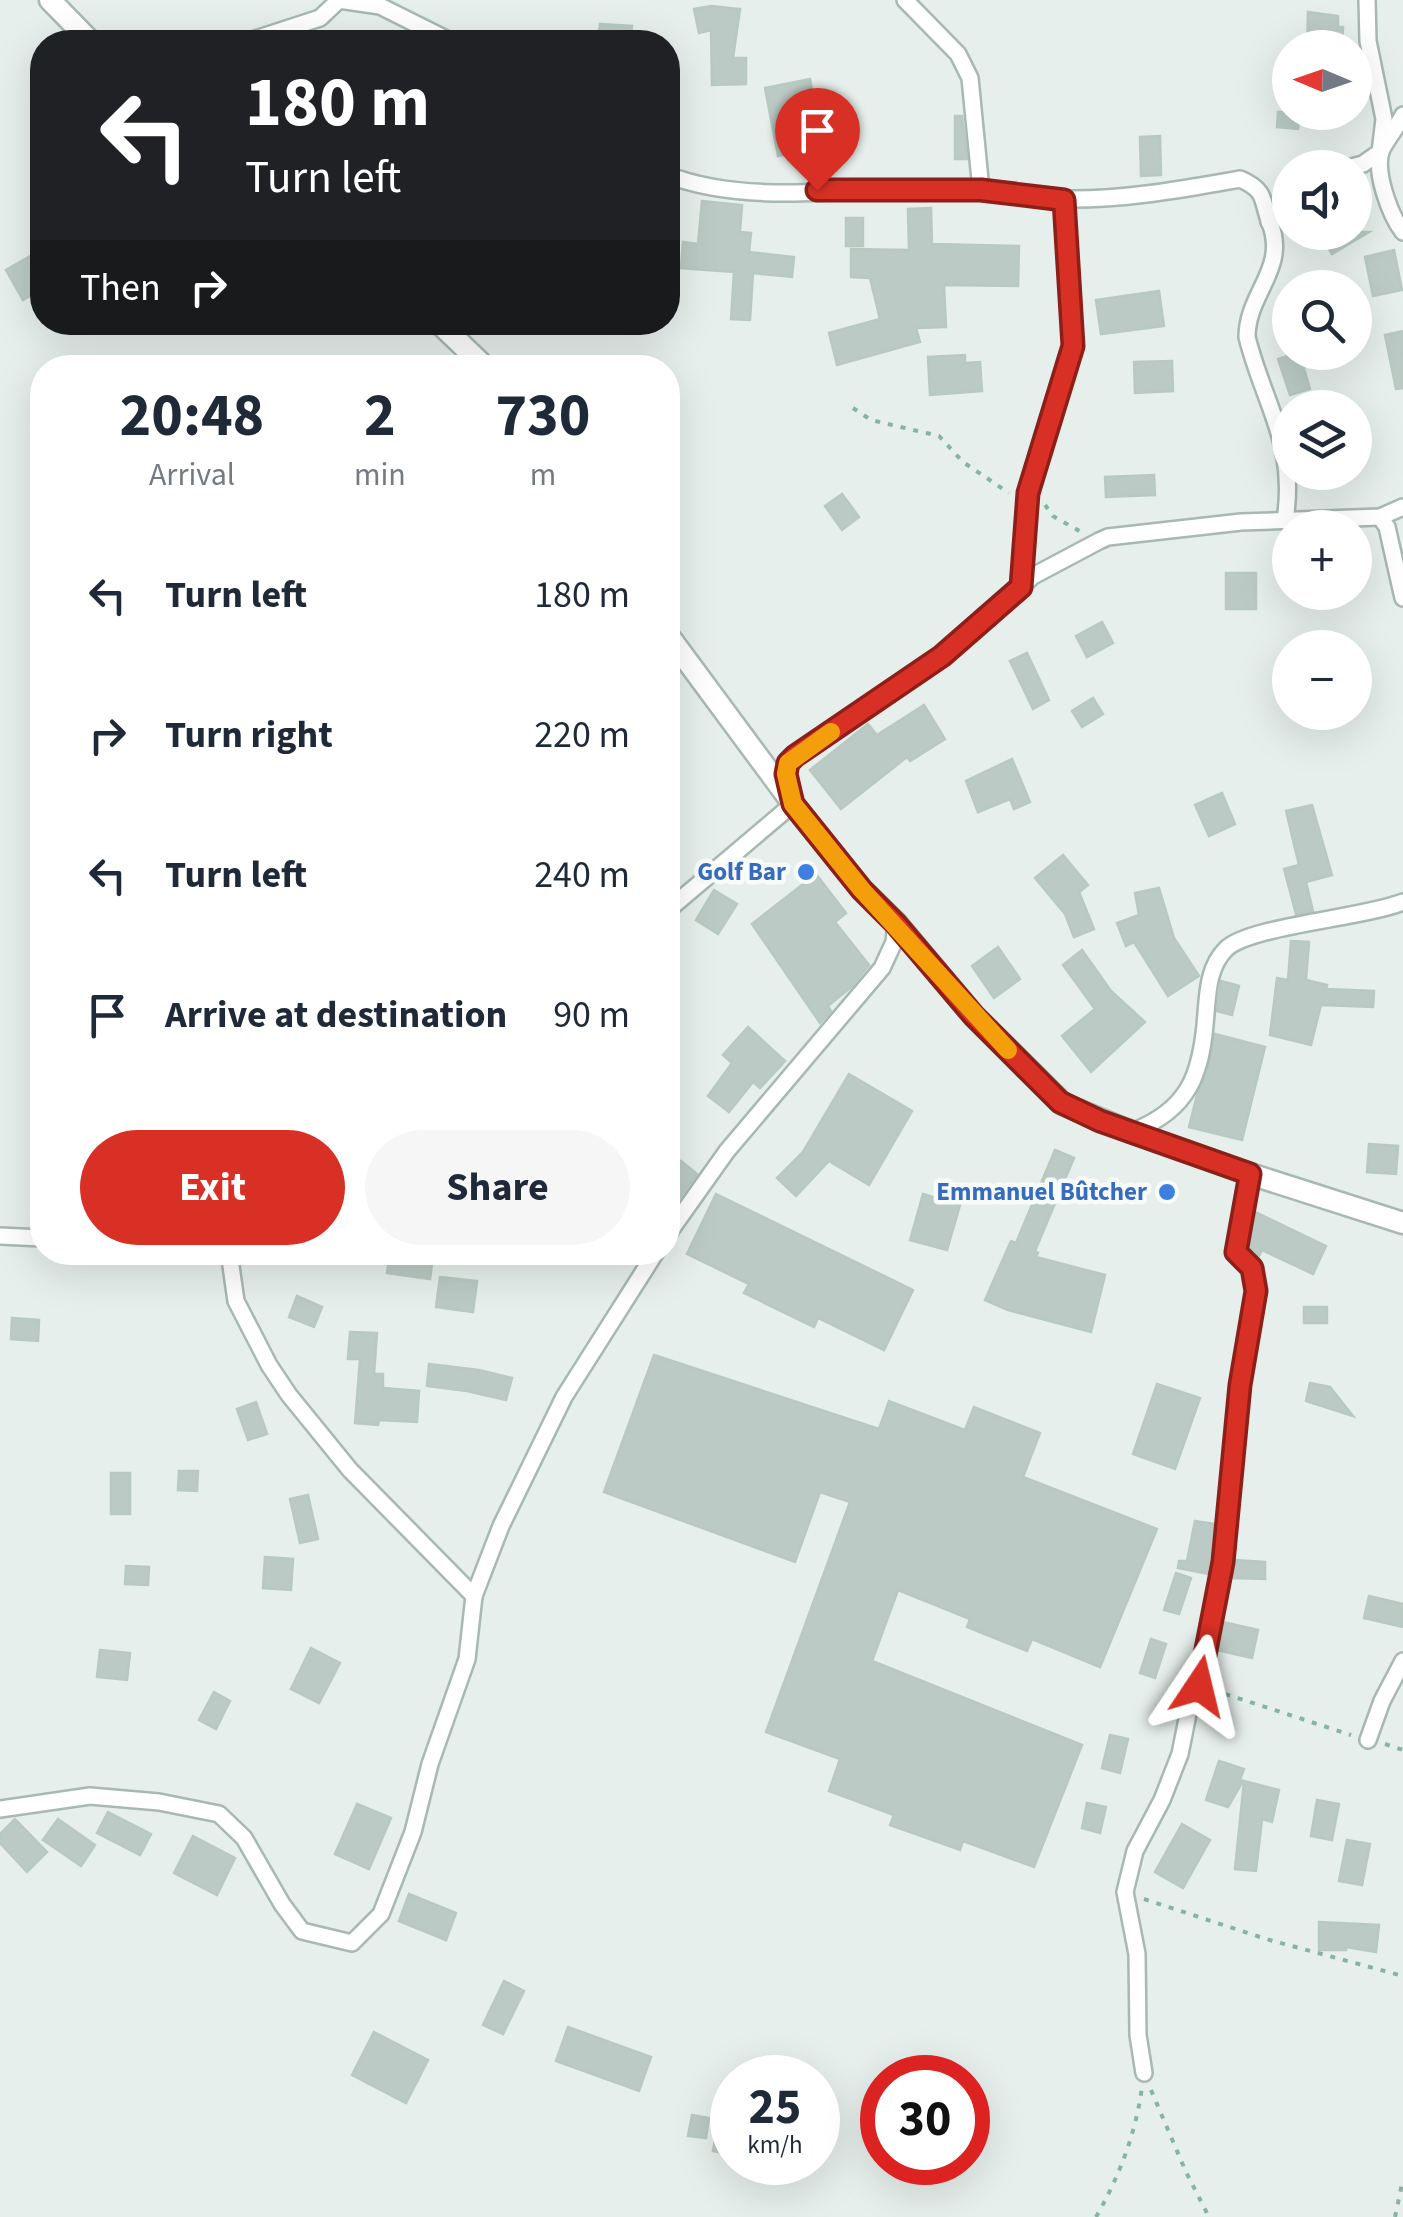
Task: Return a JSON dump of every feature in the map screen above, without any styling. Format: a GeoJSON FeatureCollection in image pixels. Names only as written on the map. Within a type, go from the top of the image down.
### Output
{"type":"FeatureCollection","features":[{"type":"Feature","properties":{"kind":"street"},"geometry":{"type":"LineString","coordinates":[[50,0],[79,30]]}},
{"type":"Feature","properties":{"kind":"street"},"geometry":{"type":"LineString","coordinates":[[283,30],[320,18],[339,0],[380,6],[428,30]]}},
{"type":"Feature","properties":{"kind":"street"},"geometry":{"type":"LineString","coordinates":[[905,0],[958,54],[970,78],[981,190]]}},
{"type":"Feature","properties":{"kind":"street"},"geometry":{"type":"LineString","coordinates":[[1367,0],[1368,41],[1384,119],[1381,172],[1391,211],[1403,232]]}},
{"type":"Feature","properties":{"kind":"street"},"geometry":{"type":"LineString","coordinates":[[1372,158],[1380,152],[1403,115]]}},
{"type":"Feature","properties":{"kind":"street"},"geometry":{"type":"LineString","coordinates":[[680,179],[706,188],[842,192],[981,190],[1064,200],[1122,198],[1240,179],[1264,198],[1277,250],[1247,326],[1285,455],[1286,510]]}},
{"type":"Feature","properties":{"kind":"street"},"geometry":{"type":"LineString","coordinates":[[1021,587],[1027,500],[1073,346],[1064,200]]}},
{"type":"Feature","properties":{"kind":"street"},"geometry":{"type":"LineString","coordinates":[[452,335],[472,355]]}},
{"type":"Feature","properties":{"kind":"street"},"geometry":{"type":"LineString","coordinates":[[1372,518],[1403,507]]}},
{"type":"Feature","properties":{"kind":"street"},"geometry":{"type":"LineString","coordinates":[[1380,518],[1387,528],[1403,598]]}},
{"type":"Feature","properties":{"kind":"street"},"geometry":{"type":"LineString","coordinates":[[793,804],[786,774],[788,763],[795,756],[932,664],[1033,576],[1108,537],[1272,521]]}},
{"type":"Feature","properties":{"kind":"street"},"geometry":{"type":"LineString","coordinates":[[680,651],[862,890],[974,1016],[1060,1102],[1130,1132],[1250,1174],[1403,1222]]}},
{"type":"Feature","properties":{"kind":"street"},"geometry":{"type":"LineString","coordinates":[[680,900],[793,804]]}},
{"type":"Feature","properties":{"kind":"street"},"geometry":{"type":"LineString","coordinates":[[1130,1132],[1176,1108],[1200,1065],[1211,973],[1226,949],[1246,937],[1352,917],[1403,902]]}},
{"type":"Feature","properties":{"kind":"street"},"geometry":{"type":"LineString","coordinates":[[680,1217],[726,1151],[882,968],[894,942],[896,924]]}},
{"type":"Feature","properties":{"kind":"street"},"geometry":{"type":"LineString","coordinates":[[1144,2073],[1138,2035],[1137,1954],[1125,1892],[1135,1851],[1162,1800],[1180,1754],[1188,1714],[1199,1686],[1223,1562],[1240,1385],[1256,1291],[1252,1268],[1236,1252],[1250,1174]]}},
{"type":"Feature","properties":{"kind":"street"},"geometry":{"type":"LineString","coordinates":[[0,1236],[30,1237]]}},
{"type":"Feature","properties":{"kind":"street"},"geometry":{"type":"LineString","coordinates":[[231,1265],[236,1302],[289,1395],[328,1446],[474,1596]]}},
{"type":"Feature","properties":{"kind":"street"},"geometry":{"type":"LineString","coordinates":[[0,1810],[90,1796],[159,1802],[219,1814],[244,1838],[282,1904],[302,1930],[352,1942],[380,1914],[413,1832],[430,1764],[467,1659],[474,1596],[501,1526],[564,1397],[648,1265]]}},
{"type":"Feature","properties":{"kind":"street"},"geometry":{"type":"LineString","coordinates":[[1368,1740],[1403,1661]]}},
{"type":"Feature","properties":{"kind":"path"},"geometry":{"type":"LineString","coordinates":[[853,408],[871,420],[938,436],[964,462],[1012,494],[1042,501],[1054,516],[1098,541]]}},
{"type":"Feature","properties":{"kind":"path"},"geometry":{"type":"LineString","coordinates":[[1199,1686],[1403,1750]]}},
{"type":"Feature","properties":{"kind":"path"},"geometry":{"type":"LineString","coordinates":[[1125,1892],[1266,1939],[1403,1976]]}},
{"type":"Feature","properties":{"kind":"path"},"geometry":{"type":"LineString","coordinates":[[1096,2217],[1126,2152],[1138,2116],[1144,2073]]}},
{"type":"Feature","properties":{"kind":"path"},"geometry":{"type":"LineString","coordinates":[[1144,2073],[1192,2187],[1209,2217]]}},
{"type":"Feature","properties":{"kind":"path"},"geometry":{"type":"LineString","coordinates":[[1394,2217],[1403,2179]]}},
{"type":"Feature","properties":{"kind":"building"},"geometry":{"type":"Polygon","coordinates":[[[694,9],[740,9],[733,58],[746,58],[746,84],[712,85],[711,30],[699,33],[694,9]]]}},
{"type":"Feature","properties":{"kind":"building"},"geometry":{"type":"Polygon","coordinates":[[[1308,12],[1338,16],[1338,27],[1343,27],[1343,30],[1308,30],[1308,12]]]}},
{"type":"Feature","properties":{"kind":"building"},"geometry":{"type":"Polygon","coordinates":[[[600,24],[632,26],[632,30],[599,30],[600,24]]]}},
{"type":"Feature","properties":{"kind":"building"},"geometry":{"type":"Polygon","coordinates":[[[810,79],[822,148],[778,156],[765,88],[810,79]]]}},
{"type":"Feature","properties":{"kind":"building"},"geometry":{"type":"Polygon","coordinates":[[[955,116],[962,116],[967,159],[955,159],[955,116]]]}},
{"type":"Feature","properties":{"kind":"building"},"geometry":{"type":"Polygon","coordinates":[[[1160,136],[1161,175],[1141,176],[1140,137],[1160,136]]]}},
{"type":"Feature","properties":{"kind":"building"},"geometry":{"type":"Polygon","coordinates":[[[702,201],[742,205],[740,232],[751,233],[749,252],[794,257],[792,277],[753,273],[750,320],[731,319],[734,272],[681,268],[683,242],[698,244],[702,201]]]}},
{"type":"Feature","properties":{"kind":"building"},"geometry":{"type":"Polygon","coordinates":[[[931,208],[932,244],[1019,246],[1018,286],[944,285],[946,327],[916,328],[920,342],[837,365],[829,333],[880,319],[870,278],[851,277],[851,249],[909,250],[908,209],[931,208]]]}},
{"type":"Feature","properties":{"kind":"building"},"geometry":{"type":"Polygon","coordinates":[[[846,218],[863,218],[863,246],[846,246],[846,218]]]}},
{"type":"Feature","properties":{"kind":"building"},"geometry":{"type":"Polygon","coordinates":[[[1394,250],[1402,290],[1373,296],[1372,270],[1368,270],[1365,257],[1394,250]]]}},
{"type":"Feature","properties":{"kind":"building"},"geometry":{"type":"Polygon","coordinates":[[[30,256],[30,296],[23,300],[6,270],[30,256]]]}},
{"type":"Feature","properties":{"kind":"building"},"geometry":{"type":"Polygon","coordinates":[[[1159,291],[1164,326],[1101,334],[1096,300],[1159,291]]]}},
{"type":"Feature","properties":{"kind":"building"},"geometry":{"type":"Polygon","coordinates":[[[1403,331],[1403,388],[1396,389],[1385,335],[1403,331]]]}},
{"type":"Feature","properties":{"kind":"building"},"geometry":{"type":"Polygon","coordinates":[[[965,355],[965,363],[980,362],[982,391],[930,395],[928,357],[965,355]]]}},
{"type":"Feature","properties":{"kind":"building"},"geometry":{"type":"Polygon","coordinates":[[[1172,361],[1173,391],[1135,393],[1134,362],[1172,361]]]}},
{"type":"Feature","properties":{"kind":"building"},"geometry":{"type":"Polygon","coordinates":[[[1282,370],[1304,370],[1310,389],[1288,390],[1282,370]]]}},
{"type":"Feature","properties":{"kind":"building"},"geometry":{"type":"Polygon","coordinates":[[[1154,475],[1155,495],[1106,497],[1105,477],[1154,475]]]}},
{"type":"Feature","properties":{"kind":"building"},"geometry":{"type":"Polygon","coordinates":[[[842,494],[859,517],[842,530],[825,506],[842,494]]]}},
{"type":"Feature","properties":{"kind":"building"},"geometry":{"type":"Polygon","coordinates":[[[1226,573],[1256,573],[1256,609],[1226,609],[1226,573]]]}},
{"type":"Feature","properties":{"kind":"building"},"geometry":{"type":"Polygon","coordinates":[[[1102,622],[1113,643],[1087,657],[1076,636],[1102,622]]]}},
{"type":"Feature","properties":{"kind":"building"},"geometry":{"type":"Polygon","coordinates":[[[1027,653],[1049,700],[1033,709],[1010,661],[1027,653]]]}},
{"type":"Feature","properties":{"kind":"building"},"geometry":{"type":"Polygon","coordinates":[[[1093,698],[1103,714],[1082,727],[1072,711],[1093,698]]]}},
{"type":"Feature","properties":{"kind":"building"},"geometry":{"type":"Polygon","coordinates":[[[924,705],[945,739],[910,761],[907,757],[841,809],[810,770],[868,724],[877,735],[924,705]]]}},
{"type":"Feature","properties":{"kind":"building"},"geometry":{"type":"Polygon","coordinates":[[[1012,759],[1030,802],[1014,809],[1010,799],[978,812],[966,781],[1012,759]]]}},
{"type":"Feature","properties":{"kind":"building"},"geometry":{"type":"Polygon","coordinates":[[[1222,793],[1235,824],[1209,836],[1195,805],[1222,793]]]}},
{"type":"Feature","properties":{"kind":"building"},"geometry":{"type":"Polygon","coordinates":[[[1312,805],[1332,875],[1306,882],[1313,911],[1296,914],[1284,869],[1299,865],[1286,811],[1312,805]]]}},
{"type":"Feature","properties":{"kind":"building"},"geometry":{"type":"Polygon","coordinates":[[[1063,855],[1088,885],[1079,892],[1094,929],[1074,937],[1065,914],[1035,878],[1063,855]]]}},
{"type":"Feature","properties":{"kind":"building"},"geometry":{"type":"Polygon","coordinates":[[[816,874],[846,913],[835,922],[869,965],[828,1006],[831,1011],[820,1023],[752,924],[816,874]]]}},
{"type":"Feature","properties":{"kind":"building"},"geometry":{"type":"Polygon","coordinates":[[[1159,888],[1174,938],[1199,976],[1168,996],[1134,942],[1126,946],[1117,923],[1139,915],[1135,893],[1159,888]]]}},
{"type":"Feature","properties":{"kind":"building"},"geometry":{"type":"Polygon","coordinates":[[[714,890],[737,904],[718,934],[696,920],[714,890]]]}},
{"type":"Feature","properties":{"kind":"building"},"geometry":{"type":"Polygon","coordinates":[[[1291,941],[1309,942],[1306,980],[1327,985],[1326,989],[1374,991],[1373,1007],[1321,1005],[1311,1045],[1270,1035],[1277,978],[1288,980],[1291,941]]]}},
{"type":"Feature","properties":{"kind":"building"},"geometry":{"type":"Polygon","coordinates":[[[998,947],[1020,979],[994,998],[972,966],[998,947]]]}},
{"type":"Feature","properties":{"kind":"building"},"geometry":{"type":"Polygon","coordinates":[[[1082,950],[1111,991],[1145,1022],[1091,1072],[1062,1036],[1095,1009],[1063,965],[1082,950]]]}},
{"type":"Feature","properties":{"kind":"building"},"geometry":{"type":"Polygon","coordinates":[[[1221,981],[1239,986],[1232,1015],[1217,1011],[1221,981]]]}},
{"type":"Feature","properties":{"kind":"building"},"geometry":{"type":"Polygon","coordinates":[[[748,1027],[785,1061],[760,1088],[753,1082],[729,1112],[708,1096],[732,1063],[723,1055],[748,1027]]]}},
{"type":"Feature","properties":{"kind":"building"},"geometry":{"type":"Polygon","coordinates":[[[1215,1034],[1265,1047],[1242,1140],[1189,1127],[1207,1074],[1215,1034]]]}},
{"type":"Feature","properties":{"kind":"building"},"geometry":{"type":"Polygon","coordinates":[[[849,1074],[912,1111],[869,1185],[829,1161],[796,1196],[777,1178],[803,1152],[849,1074]]]}},
{"type":"Feature","properties":{"kind":"building"},"geometry":{"type":"Polygon","coordinates":[[[1369,1144],[1398,1146],[1396,1174],[1367,1172],[1369,1144]]]}},
{"type":"Feature","properties":{"kind":"building"},"geometry":{"type":"Polygon","coordinates":[[[1055,1150],[1074,1158],[1035,1251],[1036,1257],[1105,1275],[1091,1332],[985,1300],[1011,1241],[1016,1243],[1055,1150]]]}},
{"type":"Feature","properties":{"kind":"building"},"geometry":{"type":"Polygon","coordinates":[[[680,1162],[697,1174],[680,1197],[680,1162]]]}},
{"type":"Feature","properties":{"kind":"building"},"geometry":{"type":"Polygon","coordinates":[[[716,1194],[913,1290],[884,1350],[818,1318],[814,1327],[744,1293],[749,1284],[687,1254],[716,1194]]]}},
{"type":"Feature","properties":{"kind":"building"},"geometry":{"type":"Polygon","coordinates":[[[923,1194],[960,1205],[947,1250],[910,1240],[923,1194]]]}},
{"type":"Feature","properties":{"kind":"building"},"geometry":{"type":"Polygon","coordinates":[[[1255,1212],[1326,1246],[1313,1274],[1262,1250],[1258,1258],[1248,1248],[1255,1212]]]}},
{"type":"Feature","properties":{"kind":"building"},"geometry":{"type":"Polygon","coordinates":[[[388,1265],[432,1265],[430,1279],[387,1273],[388,1265]]]}},
{"type":"Feature","properties":{"kind":"building"},"geometry":{"type":"Polygon","coordinates":[[[440,1277],[477,1281],[473,1312],[436,1307],[440,1277]]]}},
{"type":"Feature","properties":{"kind":"building"},"geometry":{"type":"Polygon","coordinates":[[[297,1296],[322,1307],[314,1327],[289,1317],[297,1296]]]}},
{"type":"Feature","properties":{"kind":"building"},"geometry":{"type":"Polygon","coordinates":[[[1304,1307],[1327,1307],[1327,1323],[1304,1323],[1304,1307]]]}},
{"type":"Feature","properties":{"kind":"building"},"geometry":{"type":"Polygon","coordinates":[[[12,1318],[39,1320],[38,1341],[11,1339],[12,1318]]]}},
{"type":"Feature","properties":{"kind":"building"},"geometry":{"type":"Polygon","coordinates":[[[350,1332],[377,1333],[374,1374],[383,1374],[383,1388],[419,1391],[417,1422],[355,1423],[360,1359],[348,1359],[350,1332]]]}},
{"type":"Feature","properties":{"kind":"building"},"geometry":{"type":"Polygon","coordinates":[[[654,1355],[879,1429],[889,1401],[965,1430],[974,1407],[1040,1433],[1023,1477],[1157,1529],[1100,1667],[1032,1639],[1027,1651],[967,1627],[970,1619],[898,1590],[872,1661],[1082,1745],[1034,1867],[963,1841],[960,1850],[890,1825],[894,1815],[829,1791],[840,1759],[766,1732],[850,1502],[820,1492],[795,1562],[604,1492],[654,1355]]]}},
{"type":"Feature","properties":{"kind":"building"},"geometry":{"type":"Polygon","coordinates":[[[429,1364],[512,1378],[506,1400],[427,1386],[429,1364]]]}},
{"type":"Feature","properties":{"kind":"building"},"geometry":{"type":"Polygon","coordinates":[[[1310,1383],[1330,1387],[1353,1416],[1306,1401],[1310,1383]]]}},
{"type":"Feature","properties":{"kind":"building"},"geometry":{"type":"Polygon","coordinates":[[[1157,1384],[1200,1398],[1175,1469],[1133,1454],[1157,1384]]]}},
{"type":"Feature","properties":{"kind":"building"},"geometry":{"type":"Polygon","coordinates":[[[256,1402],[267,1434],[248,1440],[237,1409],[256,1402]]]}},
{"type":"Feature","properties":{"kind":"building"},"geometry":{"type":"Polygon","coordinates":[[[179,1471],[198,1471],[197,1491],[178,1490],[179,1471]]]}},
{"type":"Feature","properties":{"kind":"building"},"geometry":{"type":"Polygon","coordinates":[[[111,1473],[130,1473],[130,1514],[111,1514],[111,1473]]]}},
{"type":"Feature","properties":{"kind":"building"},"geometry":{"type":"Polygon","coordinates":[[[308,1495],[318,1539],[300,1543],[290,1499],[308,1495]]]}},
{"type":"Feature","properties":{"kind":"building"},"geometry":{"type":"Polygon","coordinates":[[[1195,1521],[1215,1524],[1209,1574],[1178,1568],[1179,1561],[1187,1561],[1195,1521]]]}},
{"type":"Feature","properties":{"kind":"building"},"geometry":{"type":"Polygon","coordinates":[[[265,1557],[293,1559],[291,1590],[263,1588],[265,1557]]]}},
{"type":"Feature","properties":{"kind":"building"},"geometry":{"type":"Polygon","coordinates":[[[1234,1560],[1265,1562],[1265,1579],[1231,1578],[1234,1560]]]}},
{"type":"Feature","properties":{"kind":"building"},"geometry":{"type":"Polygon","coordinates":[[[126,1566],[149,1567],[148,1585],[125,1584],[126,1566]]]}},
{"type":"Feature","properties":{"kind":"building"},"geometry":{"type":"Polygon","coordinates":[[[1176,1573],[1191,1578],[1179,1614],[1164,1610],[1176,1573]]]}},
{"type":"Feature","properties":{"kind":"building"},"geometry":{"type":"Polygon","coordinates":[[[1369,1596],[1403,1604],[1403,1627],[1364,1618],[1369,1596]]]}},
{"type":"Feature","properties":{"kind":"building"},"geometry":{"type":"Polygon","coordinates":[[[1223,1622],[1258,1630],[1252,1658],[1217,1650],[1223,1622]]]}},
{"type":"Feature","properties":{"kind":"building"},"geometry":{"type":"Polygon","coordinates":[[[1151,1639],[1166,1644],[1155,1678],[1140,1673],[1151,1639]]]}},
{"type":"Feature","properties":{"kind":"building"},"geometry":{"type":"Polygon","coordinates":[[[311,1648],[340,1663],[319,1703],[291,1689],[311,1648]]]}},
{"type":"Feature","properties":{"kind":"building"},"geometry":{"type":"Polygon","coordinates":[[[100,1650],[130,1653],[127,1680],[97,1677],[100,1650]]]}},
{"type":"Feature","properties":{"kind":"building"},"geometry":{"type":"Polygon","coordinates":[[[214,1692],[230,1701],[216,1729],[199,1720],[214,1692]]]}},
{"type":"Feature","properties":{"kind":"building"},"geometry":{"type":"Polygon","coordinates":[[[1110,1735],[1128,1739],[1120,1773],[1102,1768],[1110,1735]]]}},
{"type":"Feature","properties":{"kind":"building"},"geometry":{"type":"Polygon","coordinates":[[[1219,1761],[1244,1769],[1240,1780],[1243,1781],[1228,1807],[1206,1800],[1219,1761]]]}},
{"type":"Feature","properties":{"kind":"building"},"geometry":{"type":"Polygon","coordinates":[[[1244,1781],[1279,1790],[1272,1822],[1262,1819],[1256,1871],[1235,1869],[1244,1781]]]}},
{"type":"Feature","properties":{"kind":"building"},"geometry":{"type":"Polygon","coordinates":[[[1317,1800],[1339,1804],[1332,1840],[1311,1836],[1317,1800]]]}},
{"type":"Feature","properties":{"kind":"building"},"geometry":{"type":"Polygon","coordinates":[[[1087,1803],[1106,1807],[1100,1833],[1082,1828],[1087,1803]]]}},
{"type":"Feature","properties":{"kind":"building"},"geometry":{"type":"Polygon","coordinates":[[[357,1804],[391,1818],[369,1869],[335,1854],[357,1804]]]}},
{"type":"Feature","properties":{"kind":"building"},"geometry":{"type":"Polygon","coordinates":[[[108,1812],[151,1834],[140,1855],[97,1833],[108,1812]]]}},
{"type":"Feature","properties":{"kind":"building"},"geometry":{"type":"Polygon","coordinates":[[[15,1819],[47,1852],[27,1872],[0,1843],[0,1834],[15,1819]]]}},
{"type":"Feature","properties":{"kind":"building"},"geometry":{"type":"Polygon","coordinates":[[[58,1819],[95,1845],[81,1866],[43,1840],[58,1819]]]}},
{"type":"Feature","properties":{"kind":"building"},"geometry":{"type":"Polygon","coordinates":[[[1182,1824],[1210,1840],[1183,1888],[1155,1872],[1182,1824]]]}},
{"type":"Feature","properties":{"kind":"building"},"geometry":{"type":"Polygon","coordinates":[[[193,1836],[235,1858],[217,1895],[174,1873],[193,1836]]]}},
{"type":"Feature","properties":{"kind":"building"},"geometry":{"type":"Polygon","coordinates":[[[1347,1840],[1370,1844],[1362,1885],[1339,1881],[1347,1840]]]}},
{"type":"Feature","properties":{"kind":"building"},"geometry":{"type":"Polygon","coordinates":[[[409,1894],[456,1913],[446,1940],[399,1921],[409,1894]]]}},
{"type":"Feature","properties":{"kind":"building"},"geometry":{"type":"Polygon","coordinates":[[[1319,1922],[1379,1925],[1376,1952],[1346,1947],[1319,1950],[1319,1922]]]}},
{"type":"Feature","properties":{"kind":"building"},"geometry":{"type":"Polygon","coordinates":[[[504,1981],[524,1991],[503,2034],[483,2025],[504,1981]]]}},
{"type":"Feature","properties":{"kind":"building"},"geometry":{"type":"Polygon","coordinates":[[[568,2027],[651,2057],[639,2091],[556,2061],[568,2027]]]}},
{"type":"Feature","properties":{"kind":"building"},"geometry":{"type":"Polygon","coordinates":[[[374,2032],[428,2060],[406,2103],[352,2075],[374,2032]]]}},
{"type":"Feature","properties":{"kind":"building"},"geometry":{"type":"Polygon","coordinates":[[[692,2115],[709,2118],[706,2138],[688,2136],[692,2115]]]}},
{"type":"Feature","properties":{"kind":"slow traffic"},"geometry":{"type":"LineString","coordinates":[[831,732],[788,763],[786,774],[793,804],[862,890],[1008,1050]]}},
{"type":"Feature","properties":{"kind":"place","name":"Golf Bar"},"geometry":{"type":"Point","coordinates":[806,872]}},
{"type":"Feature","properties":{"kind":"place","name":"Emmanuel Bûtcher"},"geometry":{"type":"Point","coordinates":[1167,1192]}},
{"type":"Feature","properties":{"kind":"route"},"geometry":{"type":"LineString","coordinates":[[817,190],[981,190],[1064,200],[1073,346],[1028,493],[1021,587],[942,656],[795,756],[788,763],[786,774],[793,804],[862,890],[974,1016],[1060,1102],[1100,1121],[1250,1174],[1236,1252],[1252,1268],[1256,1291],[1240,1385],[1223,1562],[1199,1686]]}}]}
